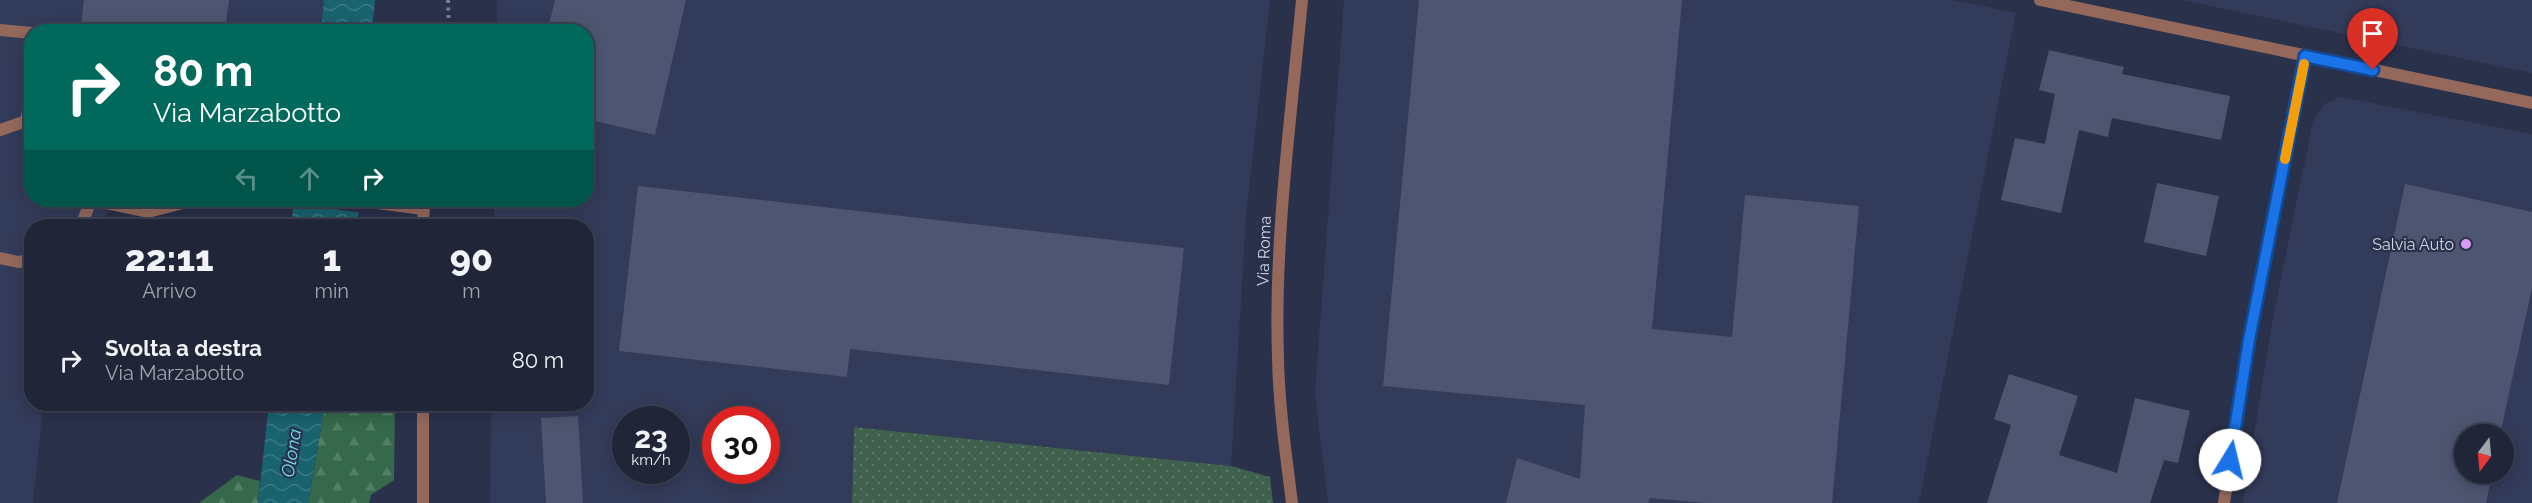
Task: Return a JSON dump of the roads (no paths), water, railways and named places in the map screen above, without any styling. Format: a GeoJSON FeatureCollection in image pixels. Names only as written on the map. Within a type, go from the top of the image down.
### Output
{"type":"FeatureCollection","features":[{"type":"Feature","properties":{"kind":"street","name":"Via Roma"},"geometry":{"type":"LineString","coordinates":[[1292,503],[1281,410],[1278,357],[1281,212],[1302,0]]}},
{"type":"Feature","properties":{"kind":"street"},"geometry":{"type":"LineString","coordinates":[[2040,0],[2532,103]]}},
{"type":"Feature","properties":{"kind":"street"},"geometry":{"type":"LineString","coordinates":[[0,30],[24,32]]}},
{"type":"Feature","properties":{"kind":"street"},"geometry":{"type":"LineString","coordinates":[[2224,503],[2249,340],[2305,56]]}},
{"type":"Feature","properties":{"kind":"street"},"geometry":{"type":"LineString","coordinates":[[0,130],[24,123]]}},
{"type":"Feature","properties":{"kind":"street"},"geometry":{"type":"LineString","coordinates":[[124,207],[148,212],[167,207]]}},
{"type":"Feature","properties":{"kind":"street"},"geometry":{"type":"LineString","coordinates":[[0,258],[24,261]]}},
{"type":"Feature","properties":{"kind":"street"},"geometry":{"type":"LineString","coordinates":[[423,411],[423,503]]}},
{"type":"Feature","properties":{"kind":"water"},"geometry":{"type":"Polygon","coordinates":[[[324,0],[375,0],[373,24],[322,24],[324,0]]]}},
{"type":"Feature","properties":{"kind":"water"},"geometry":{"type":"Polygon","coordinates":[[[294,207],[359,207],[358,219],[291,219],[294,207]]]}},
{"type":"Feature","properties":{"kind":"water","name":"Olona"},"geometry":{"type":"Polygon","coordinates":[[[268,411],[324,411],[308,503],[258,503],[268,411]]]}},
{"type":"Feature","properties":{"kind":"place","name":"Salvia Auto"},"geometry":{"type":"Point","coordinates":[2466,244]}}]}
